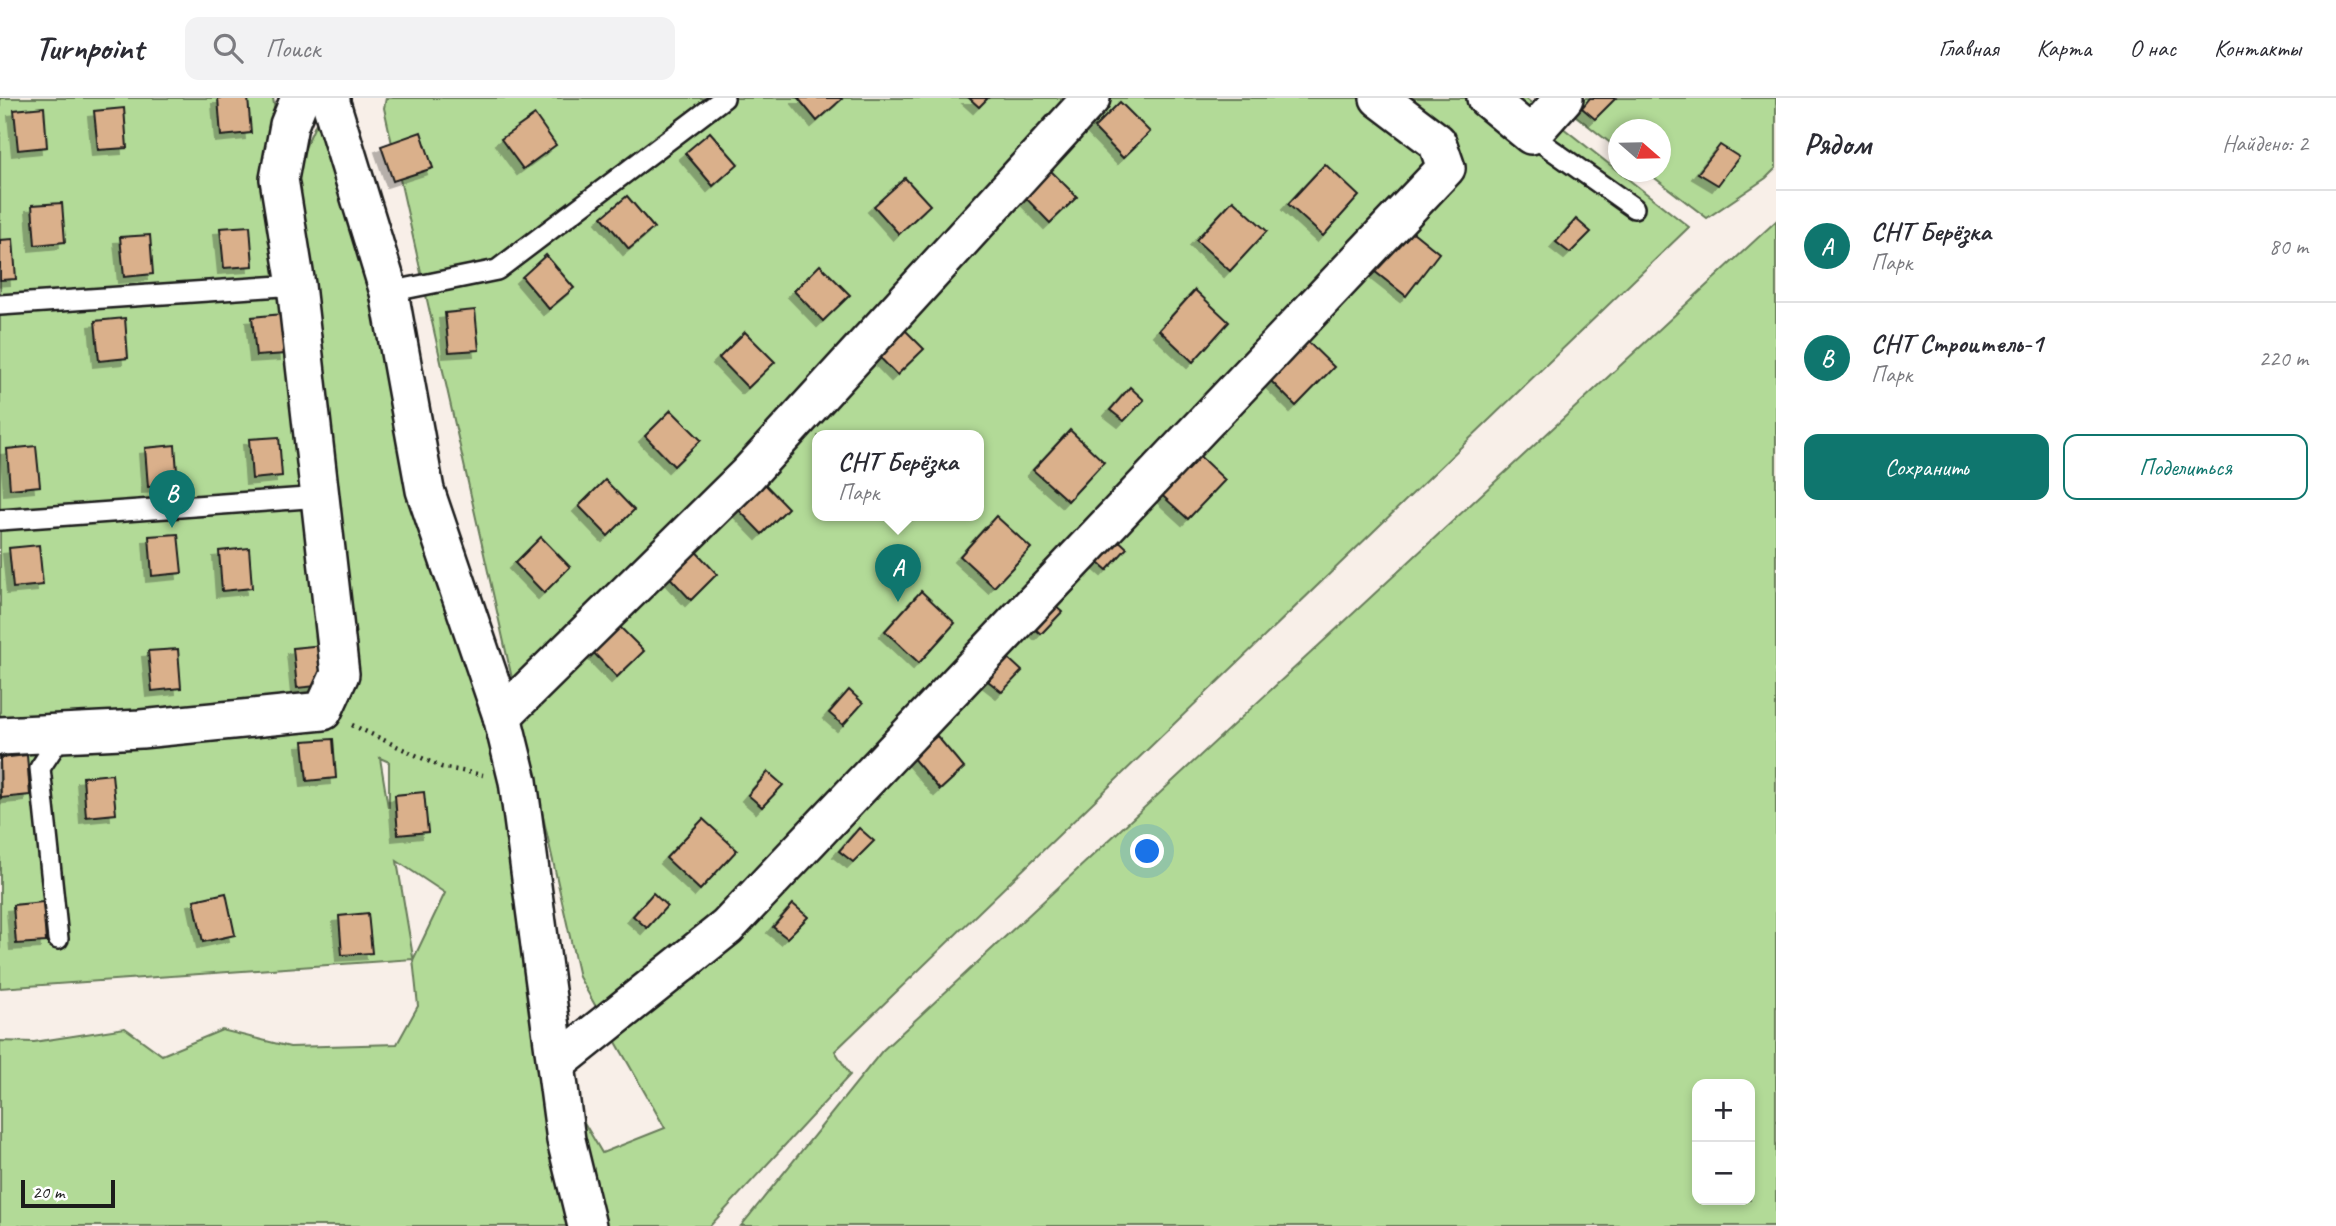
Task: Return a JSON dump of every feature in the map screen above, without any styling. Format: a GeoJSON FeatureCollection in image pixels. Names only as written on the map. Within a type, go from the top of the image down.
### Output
{"type":"FeatureCollection","features":[{"type":"Feature","properties":{"kind":"street"},"geometry":{"type":"LineString","coordinates":[[0,736],[141,729],[323,711],[340,674],[296,285],[279,178],[289,125],[300,98]]}},
{"type":"Feature","properties":{"kind":"street"},"geometry":{"type":"LineString","coordinates":[[331,98],[389,292],[425,490],[502,716],[518,781],[566,1140],[587,1226]]}},
{"type":"Feature","properties":{"kind":"street"},"geometry":{"type":"LineString","coordinates":[[502,716],[747,475],[1091,98]]}},
{"type":"Feature","properties":{"kind":"street"},"geometry":{"type":"LineString","coordinates":[[556,1063],[727,927],[1446,168],[1437,142],[1379,98]]}},
{"type":"Feature","properties":{"kind":"street"},"geometry":{"type":"LineString","coordinates":[[1486,98],[1531,135],[1564,98]]}},
{"type":"Feature","properties":{"kind":"lane"},"geometry":{"type":"LineString","coordinates":[[389,292],[497,271],[724,98]]}},
{"type":"Feature","properties":{"kind":"lane"},"geometry":{"type":"LineString","coordinates":[[1531,135],[1634,208]]}},
{"type":"Feature","properties":{"kind":"lane"},"geometry":{"type":"LineString","coordinates":[[0,305],[296,285]]}},
{"type":"Feature","properties":{"kind":"lane"},"geometry":{"type":"LineString","coordinates":[[0,520],[321,497]]}},
{"type":"Feature","properties":{"kind":"lane"},"geometry":{"type":"LineString","coordinates":[[58,939],[40,768],[62,733]]}},
{"type":"Feature","properties":{"kind":"path"},"geometry":{"type":"LineString","coordinates":[[323,711],[441,767],[518,781]]}},
{"type":"Feature","properties":{"kind":"green space"},"geometry":{"type":"Polygon","coordinates":[[[0,98],[273,98],[305,297],[291,179],[321,112],[494,718],[548,1061],[602,1153],[665,1128],[579,977],[384,108],[386,98],[1525,98],[1608,163],[1608,182],[1632,182],[1689,227],[835,1051],[850,1075],[710,1226],[0,1226],[0,1041],[34,1042],[125,1028],[162,1055],[222,1030],[290,1047],[397,1044],[418,1006],[413,959],[0,988],[0,98]],[[380,758],[388,807],[389,807],[389,762],[380,758]],[[397,861],[414,958],[445,893],[397,861]]]}},
{"type":"Feature","properties":{"kind":"green space"},"geometry":{"type":"Polygon","coordinates":[[[1553,98],[1776,98],[1776,168],[1766,178],[1707,218],[1660,182],[1671,182],[1671,119],[1608,119],[1608,141],[1553,98]]]}},
{"type":"Feature","properties":{"kind":"green space"},"geometry":{"type":"Polygon","coordinates":[[[1776,221],[1776,1226],[741,1226],[882,1051],[1776,221]]]}},
{"type":"Feature","properties":{"kind":"building"},"geometry":{"type":"Polygon","coordinates":[[[218,98],[248,98],[251,133],[221,136],[218,98]]]}},
{"type":"Feature","properties":{"kind":"building"},"geometry":{"type":"Polygon","coordinates":[[[798,98],[841,98],[842,99],[817,121],[798,98]]]}},
{"type":"Feature","properties":{"kind":"building"},"geometry":{"type":"Polygon","coordinates":[[[969,98],[988,98],[979,107],[969,98]]]}},
{"type":"Feature","properties":{"kind":"building"},"geometry":{"type":"Polygon","coordinates":[[[1590,98],[1616,98],[1595,119],[1582,108],[1590,98]]]}},
{"type":"Feature","properties":{"kind":"building"},"geometry":{"type":"Polygon","coordinates":[[[1120,102],[1150,132],[1123,158],[1094,128],[1120,102]]]}},
{"type":"Feature","properties":{"kind":"building"},"geometry":{"type":"Polygon","coordinates":[[[44,107],[47,147],[18,150],[14,110],[44,107]]]}},
{"type":"Feature","properties":{"kind":"building"},"geometry":{"type":"Polygon","coordinates":[[[124,108],[127,148],[98,150],[94,111],[124,108]]]}},
{"type":"Feature","properties":{"kind":"building"},"geometry":{"type":"Polygon","coordinates":[[[535,115],[556,145],[523,169],[501,139],[535,115]]]}},
{"type":"Feature","properties":{"kind":"building"},"geometry":{"type":"Polygon","coordinates":[[[421,132],[433,168],[393,181],[381,146],[421,132]]]}},
{"type":"Feature","properties":{"kind":"building"},"geometry":{"type":"Polygon","coordinates":[[[710,132],[738,164],[713,186],[685,153],[710,132]]]}},
{"type":"Feature","properties":{"kind":"building"},"geometry":{"type":"Polygon","coordinates":[[[1720,145],[1739,157],[1718,185],[1698,173],[1720,145]]]}},
{"type":"Feature","properties":{"kind":"building"},"geometry":{"type":"Polygon","coordinates":[[[1325,164],[1359,196],[1323,236],[1288,204],[1325,164]]]}},
{"type":"Feature","properties":{"kind":"building"},"geometry":{"type":"Polygon","coordinates":[[[1047,167],[1077,197],[1050,223],[1021,193],[1047,167]]]}},
{"type":"Feature","properties":{"kind":"building"},"geometry":{"type":"Polygon","coordinates":[[[905,178],[930,205],[899,234],[874,206],[905,178]]]}},
{"type":"Feature","properties":{"kind":"building"},"geometry":{"type":"Polygon","coordinates":[[[627,196],[654,228],[629,249],[602,217],[627,196]]]}},
{"type":"Feature","properties":{"kind":"building"},"geometry":{"type":"Polygon","coordinates":[[[1233,200],[1267,231],[1230,271],[1196,240],[1233,200]]]}},
{"type":"Feature","properties":{"kind":"building"},"geometry":{"type":"Polygon","coordinates":[[[62,203],[65,242],[35,245],[32,205],[62,203]]]}},
{"type":"Feature","properties":{"kind":"building"},"geometry":{"type":"Polygon","coordinates":[[[1576,219],[1591,232],[1570,253],[1556,242],[1576,219]]]}},
{"type":"Feature","properties":{"kind":"building"},"geometry":{"type":"Polygon","coordinates":[[[1403,224],[1439,253],[1406,296],[1369,267],[1403,224]]]}},
{"type":"Feature","properties":{"kind":"building"},"geometry":{"type":"Polygon","coordinates":[[[250,226],[253,266],[224,268],[220,228],[250,226]]]}},
{"type":"Feature","properties":{"kind":"building"},"geometry":{"type":"Polygon","coordinates":[[[150,235],[153,274],[124,277],[120,237],[150,235]]]}},
{"type":"Feature","properties":{"kind":"building"},"geometry":{"type":"Polygon","coordinates":[[[13,239],[16,279],[0,280],[0,240],[13,239]]]}},
{"type":"Feature","properties":{"kind":"building"},"geometry":{"type":"Polygon","coordinates":[[[546,255],[574,288],[549,309],[522,277],[546,255]]]}},
{"type":"Feature","properties":{"kind":"building"},"geometry":{"type":"Polygon","coordinates":[[[820,265],[850,295],[823,321],[794,291],[820,265]]]}},
{"type":"Feature","properties":{"kind":"building"},"geometry":{"type":"Polygon","coordinates":[[[1195,290],[1229,322],[1193,362],[1159,330],[1195,290]]]}},
{"type":"Feature","properties":{"kind":"building"},"geometry":{"type":"Polygon","coordinates":[[[475,310],[479,350],[449,352],[445,313],[475,310]]]}},
{"type":"Feature","properties":{"kind":"building"},"geometry":{"type":"Polygon","coordinates":[[[282,314],[286,354],[256,356],[252,317],[282,314]]]}},
{"type":"Feature","properties":{"kind":"building"},"geometry":{"type":"Polygon","coordinates":[[[125,318],[128,358],[99,361],[95,321],[125,318]]]}},
{"type":"Feature","properties":{"kind":"building"},"geometry":{"type":"Polygon","coordinates":[[[894,319],[924,349],[897,375],[868,345],[894,319]]]}},
{"type":"Feature","properties":{"kind":"building"},"geometry":{"type":"Polygon","coordinates":[[[745,332],[775,362],[748,388],[719,358],[745,332]]]}},
{"type":"Feature","properties":{"kind":"building"},"geometry":{"type":"Polygon","coordinates":[[[1301,335],[1334,367],[1296,406],[1263,373],[1301,335]]]}},
{"type":"Feature","properties":{"kind":"building"},"geometry":{"type":"Polygon","coordinates":[[[1130,387],[1144,400],[1124,421],[1110,410],[1130,387]]]}},
{"type":"Feature","properties":{"kind":"building"},"geometry":{"type":"Polygon","coordinates":[[[671,410],[701,440],[674,466],[645,436],[671,410]]]}},
{"type":"Feature","properties":{"kind":"building"},"geometry":{"type":"Polygon","coordinates":[[[1070,430],[1104,462],[1068,501],[1033,470],[1070,430]]]}},
{"type":"Feature","properties":{"kind":"building"},"geometry":{"type":"Polygon","coordinates":[[[279,437],[282,476],[252,479],[249,439],[279,437]]]}},
{"type":"Feature","properties":{"kind":"building"},"geometry":{"type":"Polygon","coordinates":[[[175,445],[178,485],[148,487],[145,448],[175,445]]]}},
{"type":"Feature","properties":{"kind":"building"},"geometry":{"type":"Polygon","coordinates":[[[36,446],[40,486],[10,489],[7,449],[36,446]]]}},
{"type":"Feature","properties":{"kind":"building"},"geometry":{"type":"Polygon","coordinates":[[[1191,448],[1225,480],[1188,519],[1154,488],[1191,448]]]}},
{"type":"Feature","properties":{"kind":"building"},"geometry":{"type":"Polygon","coordinates":[[[759,478],[788,508],[762,534],[733,504],[759,478]]]}},
{"type":"Feature","properties":{"kind":"building"},"geometry":{"type":"Polygon","coordinates":[[[605,480],[634,510],[608,536],[579,506],[605,480]]]}},
{"type":"Feature","properties":{"kind":"building"},"geometry":{"type":"Polygon","coordinates":[[[996,516],[1031,548],[994,587],[960,556],[996,516]]]}},
{"type":"Feature","properties":{"kind":"building"},"geometry":{"type":"Polygon","coordinates":[[[178,534],[182,573],[152,576],[149,536],[178,534]]]}},
{"type":"Feature","properties":{"kind":"building"},"geometry":{"type":"Polygon","coordinates":[[[1113,535],[1127,548],[1107,570],[1093,558],[1113,535]]]}},
{"type":"Feature","properties":{"kind":"building"},"geometry":{"type":"Polygon","coordinates":[[[541,537],[570,567],[544,593],[515,563],[541,537]]]}},
{"type":"Feature","properties":{"kind":"building"},"geometry":{"type":"Polygon","coordinates":[[[688,543],[717,574],[691,600],[662,569],[688,543]]]}},
{"type":"Feature","properties":{"kind":"building"},"geometry":{"type":"Polygon","coordinates":[[[39,545],[43,585],[13,588],[9,548],[39,545]]]}},
{"type":"Feature","properties":{"kind":"building"},"geometry":{"type":"Polygon","coordinates":[[[249,548],[252,588],[222,591],[219,551],[249,548]]]}},
{"type":"Feature","properties":{"kind":"building"},"geometry":{"type":"Polygon","coordinates":[[[921,591],[955,623],[919,663],[885,631],[921,591]]]}},
{"type":"Feature","properties":{"kind":"building"},"geometry":{"type":"Polygon","coordinates":[[[1047,599],[1062,612],[1041,634],[1027,622],[1047,599]]]}},
{"type":"Feature","properties":{"kind":"building"},"geometry":{"type":"Polygon","coordinates":[[[614,621],[644,651],[617,677],[588,647],[614,621]]]}},
{"type":"Feature","properties":{"kind":"building"},"geometry":{"type":"Polygon","coordinates":[[[323,645],[326,685],[297,688],[293,648],[323,645]]]}},
{"type":"Feature","properties":{"kind":"building"},"geometry":{"type":"Polygon","coordinates":[[[178,649],[181,688],[152,691],[148,651],[178,649]]]}},
{"type":"Feature","properties":{"kind":"building"},"geometry":{"type":"Polygon","coordinates":[[[1008,658],[1022,671],[1002,692],[988,681],[1008,658]]]}},
{"type":"Feature","properties":{"kind":"building"},"geometry":{"type":"Polygon","coordinates":[[[849,690],[863,703],[843,725],[829,713],[849,690]]]}},
{"type":"Feature","properties":{"kind":"building"},"geometry":{"type":"Polygon","coordinates":[[[937,736],[964,768],[940,790],[912,757],[937,736]]]}},
{"type":"Feature","properties":{"kind":"building"},"geometry":{"type":"Polygon","coordinates":[[[333,739],[336,778],[307,781],[303,741],[333,739]]]}},
{"type":"Feature","properties":{"kind":"building"},"geometry":{"type":"Polygon","coordinates":[[[27,755],[30,795],[1,798],[0,758],[27,755]]]}},
{"type":"Feature","properties":{"kind":"building"},"geometry":{"type":"Polygon","coordinates":[[[768,772],[783,785],[762,807],[748,795],[768,772]]]}},
{"type":"Feature","properties":{"kind":"building"},"geometry":{"type":"Polygon","coordinates":[[[112,774],[116,814],[86,817],[83,777],[112,774]]]}},
{"type":"Feature","properties":{"kind":"building"},"geometry":{"type":"Polygon","coordinates":[[[424,792],[428,832],[398,835],[395,795],[424,792]]]}},
{"type":"Feature","properties":{"kind":"building"},"geometry":{"type":"Polygon","coordinates":[[[703,819],[737,850],[700,890],[666,858],[703,819]]]}},
{"type":"Feature","properties":{"kind":"building"},"geometry":{"type":"Polygon","coordinates":[[[859,828],[874,841],[853,862],[839,851],[859,828]]]}},
{"type":"Feature","properties":{"kind":"building"},"geometry":{"type":"Polygon","coordinates":[[[226,893],[235,935],[203,942],[194,900],[226,893]]]}},
{"type":"Feature","properties":{"kind":"building"},"geometry":{"type":"Polygon","coordinates":[[[653,893],[667,906],[647,928],[633,916],[653,893]]]}},
{"type":"Feature","properties":{"kind":"building"},"geometry":{"type":"Polygon","coordinates":[[[43,902],[46,942],[16,944],[13,905],[43,902]]]}},
{"type":"Feature","properties":{"kind":"building"},"geometry":{"type":"Polygon","coordinates":[[[793,904],[808,917],[787,938],[773,927],[793,904]]]}},
{"type":"Feature","properties":{"kind":"building"},"geometry":{"type":"Polygon","coordinates":[[[368,913],[372,953],[342,955],[339,916],[368,913]]]}},
{"type":"Feature","properties":{"kind":"place","name":"СНТ Строитель-1"},"geometry":{"type":"Point","coordinates":[172,528]}},
{"type":"Feature","properties":{"kind":"place","name":"СНТ Берёзка"},"geometry":{"type":"Point","coordinates":[898,602]}}]}
